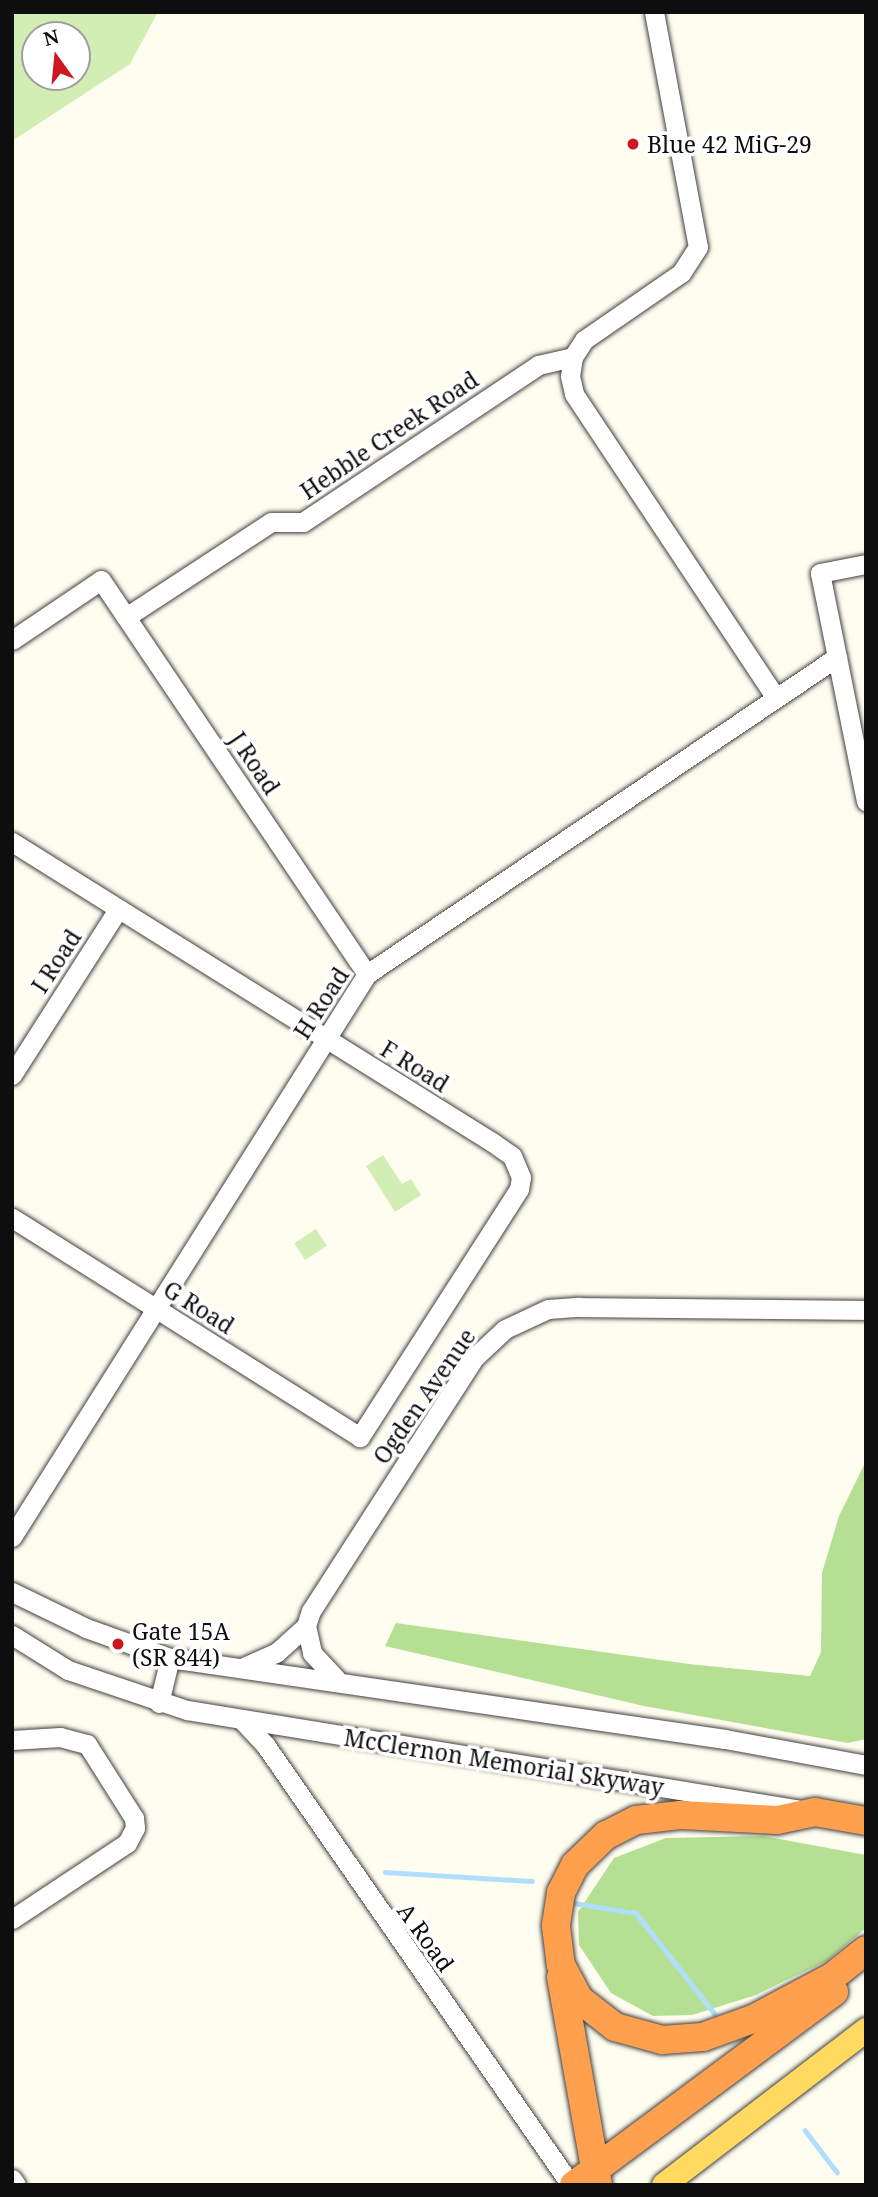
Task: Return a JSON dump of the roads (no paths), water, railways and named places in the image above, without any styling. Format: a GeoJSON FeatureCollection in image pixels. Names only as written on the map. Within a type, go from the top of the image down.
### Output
{"type":"FeatureCollection","features":[{"type":"Feature","properties":{"kind":"highway"},"geometry":{"type":"LineString","coordinates":[[584,2181],[557,1950],[556,1915],[561,1893],[575,1865],[606,1835],[657,1816],[777,1820],[815,1812]]}},
{"type":"Feature","properties":{"kind":"highway","name":"McClernon Memorial Skyway"},"geometry":{"type":"LineString","coordinates":[[815,1812],[866,1821]]}},
{"type":"Feature","properties":{"kind":"highway"},"geometry":{"type":"LineString","coordinates":[[557,1950],[572,1989],[592,2012],[624,2032],[662,2040],[703,2036],[753,2019],[823,1982],[866,1951]]}},
{"type":"Feature","properties":{"kind":"highway"},"geometry":{"type":"LineString","coordinates":[[584,2181],[866,1965]]}},
{"type":"Feature","properties":{"kind":"main road"},"geometry":{"type":"LineString","coordinates":[[664,2185],[866,2030]]}},
{"type":"Feature","properties":{"kind":"street"},"geometry":{"type":"LineString","coordinates":[[654,12],[698,247],[681,273],[584,340],[572,357],[574,394],[776,698]]}},
{"type":"Feature","properties":{"kind":"street","name":"Hebble Creek Road"},"geometry":{"type":"LineString","coordinates":[[126,617],[271,522],[303,522],[538,365],[572,357]]}},
{"type":"Feature","properties":{"kind":"street"},"geometry":{"type":"LineString","coordinates":[[866,564],[820,573],[866,801]]}},
{"type":"Feature","properties":{"kind":"street","name":"J Road"},"geometry":{"type":"LineString","coordinates":[[12,640],[102,580],[368,974]]}},
{"type":"Feature","properties":{"kind":"street","name":"H Road"},"geometry":{"type":"LineString","coordinates":[[12,1537],[368,974],[837,657]]}},
{"type":"Feature","properties":{"kind":"street","name":"F Road"},"geometry":{"type":"LineString","coordinates":[[12,842],[512,1156],[521,1177],[519,1188],[360,1437]]}},
{"type":"Feature","properties":{"kind":"street","name":"I Road"},"geometry":{"type":"LineString","coordinates":[[12,1075],[118,909]]}},
{"type":"Feature","properties":{"kind":"street","name":"G Road"},"geometry":{"type":"LineString","coordinates":[[12,1217],[360,1437]]}},
{"type":"Feature","properties":{"kind":"street","name":"Ogden Avenue"},"geometry":{"type":"LineString","coordinates":[[244,1668],[276,1653],[306,1626],[474,1359],[515,1323],[548,1309],[579,1307],[866,1310]]}},
{"type":"Feature","properties":{"kind":"street"},"geometry":{"type":"LineString","coordinates":[[12,1592],[86,1628],[162,1656],[336,1679],[866,1765]]}},
{"type":"Feature","properties":{"kind":"street"},"geometry":{"type":"LineString","coordinates":[[306,1626],[312,1653],[336,1679]]}},
{"type":"Feature","properties":{"kind":"street","name":"McClernon Memorial Skyway"},"geometry":{"type":"LineString","coordinates":[[12,1635],[68,1670],[151,1701],[241,1719],[815,1812]]}},
{"type":"Feature","properties":{"kind":"street"},"geometry":{"type":"LineString","coordinates":[[151,1701],[162,1656]]}},
{"type":"Feature","properties":{"kind":"street","name":"A Road"},"geometry":{"type":"LineString","coordinates":[[241,1719],[266,1746],[584,2181]]}},
{"type":"Feature","properties":{"kind":"street"},"geometry":{"type":"LineString","coordinates":[[12,1740],[60,1737],[87,1744],[134,1818],[135,1828],[127,1843],[12,1919]]}},
{"type":"Feature","properties":{"kind":"street"},"geometry":{"type":"LineString","coordinates":[[12,2179],[16,2185]]}},
{"type":"Feature","properties":{"kind":"waterway"},"geometry":{"type":"LineString","coordinates":[[385,1872],[532,1881]]}},
{"type":"Feature","properties":{"kind":"waterway"},"geometry":{"type":"LineString","coordinates":[[574,1903],[636,1913],[715,2014]]}},
{"type":"Feature","properties":{"kind":"waterway"},"geometry":{"type":"LineString","coordinates":[[805,2130],[837,2172]]}},
{"type":"Feature","properties":{"kind":"place","name":"Blue 42 MiG-29"},"geometry":{"type":"Point","coordinates":[633,144]}},
{"type":"Feature","properties":{"kind":"place","name":"Gate 15A (SR 844)"},"geometry":{"type":"Point","coordinates":[118,1644]}}]}
